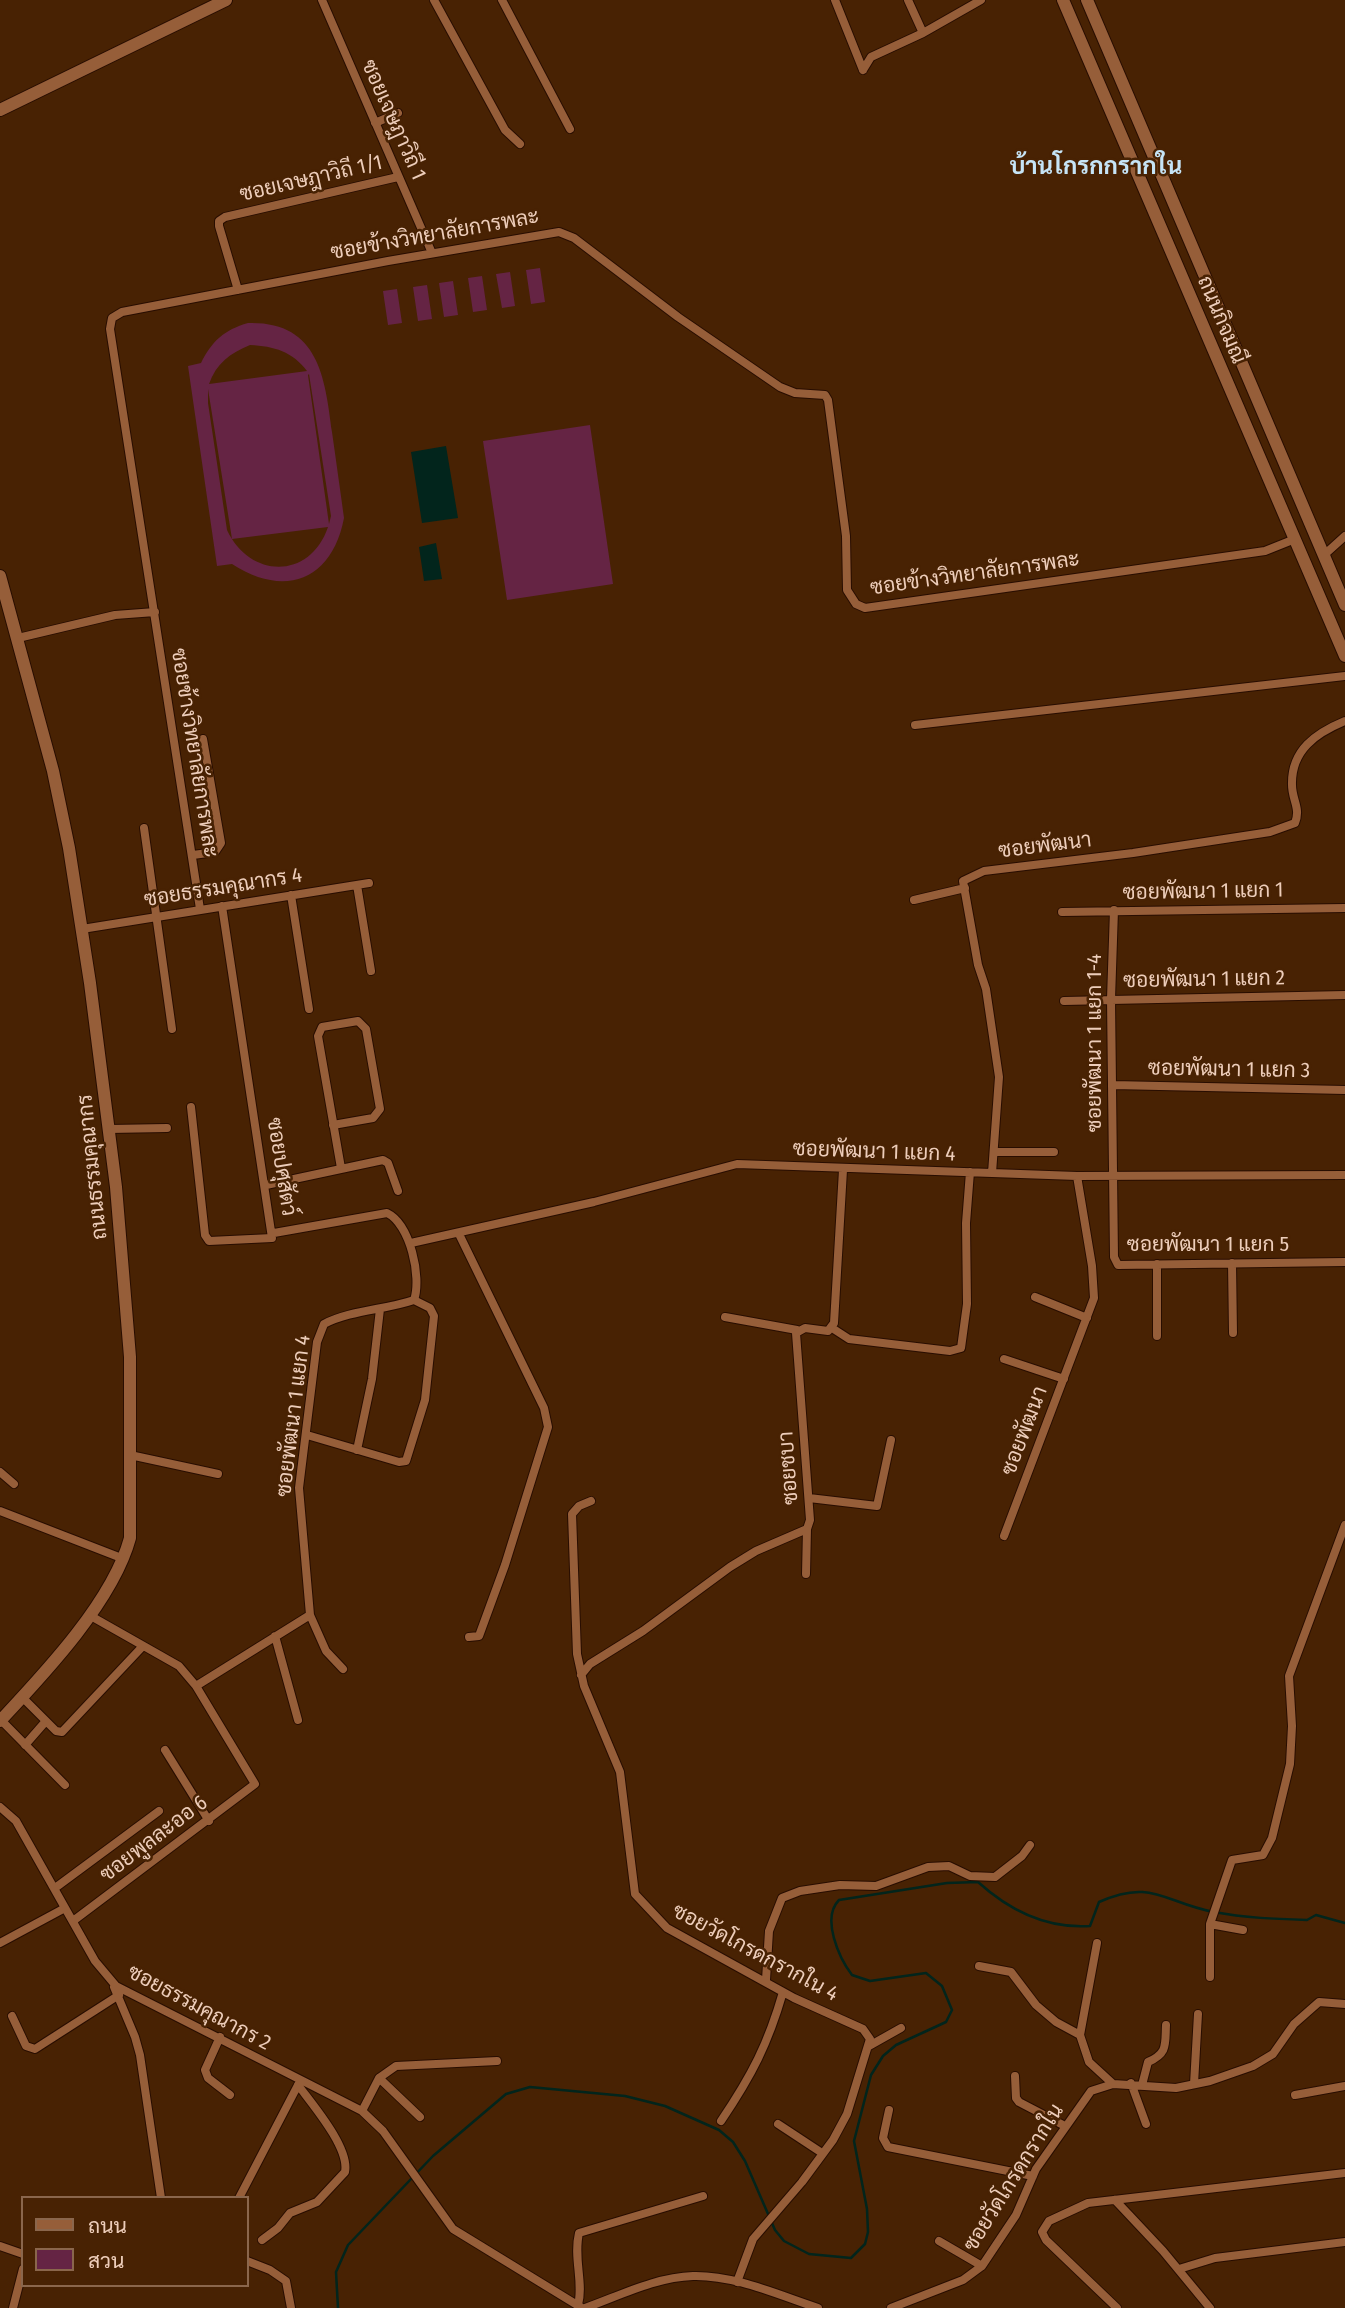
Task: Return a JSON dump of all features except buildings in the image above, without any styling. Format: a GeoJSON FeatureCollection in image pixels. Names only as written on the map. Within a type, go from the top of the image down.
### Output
{"type":"FeatureCollection","features":[{"type":"Feature","properties":{"kind":"street"},"geometry":{"type":"LineString","coordinates":[[0,110],[226,0]]}},
{"type":"Feature","properties":{"kind":"street","name":"ซอยเจษฎาวิถี 1"},"geometry":{"type":"LineString","coordinates":[[321,0],[432,253]]}},
{"type":"Feature","properties":{"kind":"street"},"geometry":{"type":"LineString","coordinates":[[434,0],[505,130],[520,144]]}},
{"type":"Feature","properties":{"kind":"street"},"geometry":{"type":"LineString","coordinates":[[502,0],[570,129]]}},
{"type":"Feature","properties":{"kind":"street"},"geometry":{"type":"LineString","coordinates":[[835,0],[863,69],[871,57],[923,33],[981,0]]}},
{"type":"Feature","properties":{"kind":"street"},"geometry":{"type":"LineString","coordinates":[[908,0],[923,33]]}},
{"type":"Feature","properties":{"kind":"street","name":"ถนนกิจมณี"},"geometry":{"type":"LineString","coordinates":[[1063,0],[1345,656]]}},
{"type":"Feature","properties":{"kind":"street","name":"ถนนกิจมณี"},"geometry":{"type":"LineString","coordinates":[[1087,0],[1345,605]]}},
{"type":"Feature","properties":{"kind":"street"},"geometry":{"type":"LineString","coordinates":[[375,122],[398,113]]}},
{"type":"Feature","properties":{"kind":"street","name":"ซอยเจษฎาวิถี 1/1"},"geometry":{"type":"LineString","coordinates":[[238,289],[219,221],[225,217],[398,177]]}},
{"type":"Feature","properties":{"kind":"street","name":"ซอยข้างวิทยาลัยการพละ"},"geometry":{"type":"LineString","coordinates":[[200,909],[111,323],[116,315],[122,312],[544,233],[567,234],[780,387],[795,393],[825,395],[828,400],[846,536],[847,590],[850,598],[864,608],[1265,551],[1295,539]]}},
{"type":"Feature","properties":{"kind":"street"},"geometry":{"type":"LineString","coordinates":[[1324,555],[1345,536]]}},
{"type":"Feature","properties":{"kind":"street","name":"ถนนธรรมคุณากร"},"geometry":{"type":"LineString","coordinates":[[0,576],[53,771],[82,929],[109,1129],[130,1357],[130,1538],[124,1559],[114,1581],[89,1615],[0,1720]]}},
{"type":"Feature","properties":{"kind":"street"},"geometry":{"type":"LineString","coordinates":[[18,638],[115,615],[155,612]]}},
{"type":"Feature","properties":{"kind":"street"},"geometry":{"type":"LineString","coordinates":[[915,725],[1345,676]]}},
{"type":"Feature","properties":{"kind":"street","name":"ซอยพัฒนา"},"geometry":{"type":"LineString","coordinates":[[965,888],[964,881],[984,871],[1174,847],[1270,832],[1295,823],[1299,809],[1292,787],[1295,763],[1306,743],[1345,721]]}},
{"type":"Feature","properties":{"kind":"street"},"geometry":{"type":"LineString","coordinates":[[193,855],[215,852],[221,843],[204,738]]}},
{"type":"Feature","properties":{"kind":"street"},"geometry":{"type":"LineString","coordinates":[[144,828],[172,1029]]}},
{"type":"Feature","properties":{"kind":"street","name":"ซอยธรรมคุณากร 4"},"geometry":{"type":"LineString","coordinates":[[82,929],[369,883]]}},
{"type":"Feature","properties":{"kind":"street"},"geometry":{"type":"LineString","coordinates":[[357,885],[371,971]]}},
{"type":"Feature","properties":{"kind":"street"},"geometry":{"type":"LineString","coordinates":[[914,900],[965,888],[978,965],[986,989],[999,1077],[992,1173]]}},
{"type":"Feature","properties":{"kind":"street"},"geometry":{"type":"LineString","coordinates":[[290,895],[309,1009]]}},
{"type":"Feature","properties":{"kind":"street","name":"ซอยปศุสัตว์"},"geometry":{"type":"LineString","coordinates":[[191,1108],[205,1235],[209,1241],[267,1239],[274,1233],[222,905]]}},
{"type":"Feature","properties":{"kind":"street","name":"ซอยพัฒนา 1 แยก 1"},"geometry":{"type":"LineString","coordinates":[[1062,912],[1345,908]]}},
{"type":"Feature","properties":{"kind":"street","name":"ซอยพัฒนา 1 แยก 1-4"},"geometry":{"type":"LineString","coordinates":[[1113,1175],[1111,999],[1114,910]]}},
{"type":"Feature","properties":{"kind":"street","name":"ซอยพัฒนา 1 แยก 2"},"geometry":{"type":"LineString","coordinates":[[1064,1001],[1345,995]]}},
{"type":"Feature","properties":{"kind":"street"},"geometry":{"type":"LineString","coordinates":[[333,1125],[373,1118],[380,1109],[366,1029],[358,1021],[322,1027],[319,1031],[333,1125],[341,1168]]}},
{"type":"Feature","properties":{"kind":"street","name":"ซอยพัฒนา 1 แยก 3"},"geometry":{"type":"LineString","coordinates":[[1113,1085],[1345,1090]]}},
{"type":"Feature","properties":{"kind":"street"},"geometry":{"type":"LineString","coordinates":[[109,1129],[167,1128]]}},
{"type":"Feature","properties":{"kind":"street"},"geometry":{"type":"LineString","coordinates":[[994,1152],[1054,1152]]}},
{"type":"Feature","properties":{"kind":"street"},"geometry":{"type":"LineString","coordinates":[[266,1185],[383,1160],[388,1163],[398,1191]]}},
{"type":"Feature","properties":{"kind":"street","name":"ซอยพัฒนา 1 แยก 4"},"geometry":{"type":"LineString","coordinates":[[411,1242],[459,1234],[724,1166],[752,1164],[843,1170],[1077,1176],[1345,1175]]}},
{"type":"Feature","properties":{"kind":"street"},"geometry":{"type":"LineString","coordinates":[[832,1328],[843,1170]]}},
{"type":"Feature","properties":{"kind":"street"},"geometry":{"type":"LineString","coordinates":[[724,1317],[797,1329],[832,1328],[849,1339],[950,1351],[961,1348],[967,1304],[970,1172]]}},
{"type":"Feature","properties":{"kind":"street","name":"ซอยพัฒนา 1 แยก 5"},"geometry":{"type":"LineString","coordinates":[[1113,1175],[1114,1257],[1118,1265],[1345,1262]]}},
{"type":"Feature","properties":{"kind":"street","name":"ซอยพัฒนา"},"geometry":{"type":"LineString","coordinates":[[1004,1536],[1094,1298],[1094,1282],[1077,1176]]}},
{"type":"Feature","properties":{"kind":"street"},"geometry":{"type":"LineString","coordinates":[[274,1233],[387,1213],[401,1225],[411,1242],[417,1292],[414,1300],[430,1308],[434,1316],[425,1400],[409,1456],[399,1462],[307,1435]]}},
{"type":"Feature","properties":{"kind":"street"},"geometry":{"type":"LineString","coordinates":[[459,1234],[544,1408],[548,1427],[505,1565],[479,1636],[469,1637]]}},
{"type":"Feature","properties":{"kind":"street"},"geometry":{"type":"LineString","coordinates":[[1232,1263],[1233,1333]]}},
{"type":"Feature","properties":{"kind":"street"},"geometry":{"type":"LineString","coordinates":[[1157,1264],[1157,1336]]}},
{"type":"Feature","properties":{"kind":"street"},"geometry":{"type":"LineString","coordinates":[[1035,1297],[1087,1318]]}},
{"type":"Feature","properties":{"kind":"street","name":"ซอยพัฒนา 1 แยก 4"},"geometry":{"type":"LineString","coordinates":[[310,1615],[299,1488],[317,1342],[324,1324],[414,1300]]}},
{"type":"Feature","properties":{"kind":"street"},"geometry":{"type":"LineString","coordinates":[[357,1450],[372,1379],[380,1310]]}},
{"type":"Feature","properties":{"kind":"street","name":"ซอยชบา"},"geometry":{"type":"LineString","coordinates":[[581,1673],[730,1566],[756,1551],[807,1530],[810,1520],[809,1498],[795,1338],[797,1329]]}},
{"type":"Feature","properties":{"kind":"street"},"geometry":{"type":"LineString","coordinates":[[1004,1359],[1064,1379]]}},
{"type":"Feature","properties":{"kind":"street"},"geometry":{"type":"LineString","coordinates":[[809,1498],[877,1506],[891,1440]]}},
{"type":"Feature","properties":{"kind":"street"},"geometry":{"type":"LineString","coordinates":[[130,1455],[218,1474]]}},
{"type":"Feature","properties":{"kind":"street"},"geometry":{"type":"LineString","coordinates":[[0,1472],[15,1484]]}},
{"type":"Feature","properties":{"kind":"street","name":"ซอยวัดโกรดกรากใน 4"},"geometry":{"type":"LineString","coordinates":[[592,1501],[579,1506],[572,1514],[577,1654],[581,1673],[620,1772],[635,1894],[667,1928],[766,1980],[783,1992],[863,2029],[870,2039],[869,2046]]}},
{"type":"Feature","properties":{"kind":"street"},"geometry":{"type":"LineString","coordinates":[[0,1511],[124,1559]]}},
{"type":"Feature","properties":{"kind":"street"},"geometry":{"type":"LineString","coordinates":[[1210,1977],[1210,1924],[1232,1860],[1264,1855],[1272,1838],[1290,1764],[1292,1726],[1289,1676],[1345,1525]]}},
{"type":"Feature","properties":{"kind":"street"},"geometry":{"type":"LineString","coordinates":[[806,1574],[807,1530]]}},
{"type":"Feature","properties":{"kind":"street"},"geometry":{"type":"LineString","coordinates":[[89,1615],[179,1666],[196,1686],[310,1615],[327,1651],[343,1669]]}},
{"type":"Feature","properties":{"kind":"street"},"geometry":{"type":"LineString","coordinates":[[275,1636],[298,1720]]}},
{"type":"Feature","properties":{"kind":"street"},"geometry":{"type":"LineString","coordinates":[[22,1697],[56,1731],[62,1732],[142,1647]]}},
{"type":"Feature","properties":{"kind":"street","name":"ซอยพูลละออ 6"},"geometry":{"type":"LineString","coordinates":[[73,1921],[255,1784],[196,1686]]}},
{"type":"Feature","properties":{"kind":"street"},"geometry":{"type":"LineString","coordinates":[[0,1720],[65,1785]]}},
{"type":"Feature","properties":{"kind":"street"},"geometry":{"type":"LineString","coordinates":[[25,1745],[46,1721]]}},
{"type":"Feature","properties":{"kind":"street"},"geometry":{"type":"LineString","coordinates":[[165,1750],[209,1821]]}},
{"type":"Feature","properties":{"kind":"street","name":"ซอยธรรมคุณากร 2"},"geometry":{"type":"LineString","coordinates":[[0,1808],[16,1821],[107,1977],[124,1992],[220,2037],[299,2082],[362,2111],[376,2123],[404,2158],[445,2222],[466,2239],[581,2307]]}},
{"type":"Feature","properties":{"kind":"street"},"geometry":{"type":"LineString","coordinates":[[55,1888],[159,1811]]}},
{"type":"Feature","properties":{"kind":"street"},"geometry":{"type":"LineString","coordinates":[[766,1980],[769,1931],[782,1898],[800,1891],[839,1885],[876,1886],[928,1867],[949,1866],[970,1876],[995,1877],[1022,1856],[1030,1845]]}},
{"type":"Feature","properties":{"kind":"street"},"geometry":{"type":"LineString","coordinates":[[0,1943],[65,1908]]}},
{"type":"Feature","properties":{"kind":"street"},"geometry":{"type":"LineString","coordinates":[[1210,1924],[1243,1930]]}},
{"type":"Feature","properties":{"kind":"street"},"geometry":{"type":"LineString","coordinates":[[1097,1943],[1080,2035],[1089,2062],[1113,2084]]}},
{"type":"Feature","properties":{"kind":"street"},"geometry":{"type":"LineString","coordinates":[[979,1966],[1011,1972],[1036,2005],[1056,2022],[1080,2035]]}},
{"type":"Feature","properties":{"kind":"street"},"geometry":{"type":"LineString","coordinates":[[107,1977],[119,1995],[139,2056],[161,2196]]}},
{"type":"Feature","properties":{"kind":"street"},"geometry":{"type":"LineString","coordinates":[[721,2120],[750,2077],[770,2038],[783,1992]]}},
{"type":"Feature","properties":{"kind":"street"},"geometry":{"type":"LineString","coordinates":[[12,2016],[26,2046],[35,2049],[119,1995]]}},
{"type":"Feature","properties":{"kind":"street","name":"ซอยวัดโกรดกรากใน"},"geometry":{"type":"LineString","coordinates":[[891,2308],[976,2271],[1016,2215],[1033,2176],[1091,2091],[1113,2084],[1131,2083],[1163,2088],[1194,2084],[1233,2074],[1266,2060],[1279,2048],[1294,2024],[1319,2002],[1345,2004]]}},
{"type":"Feature","properties":{"kind":"street"},"geometry":{"type":"LineString","coordinates":[[1194,2084],[1198,2014]]}},
{"type":"Feature","properties":{"kind":"street"},"geometry":{"type":"LineString","coordinates":[[1142,2085],[1148,2062],[1163,2054],[1166,2046],[1166,2025]]}},
{"type":"Feature","properties":{"kind":"street"},"geometry":{"type":"LineString","coordinates":[[737,2282],[753,2239],[822,2153],[847,2114],[869,2046],[901,2028]]}},
{"type":"Feature","properties":{"kind":"street"},"geometry":{"type":"LineString","coordinates":[[220,2037],[205,2070],[208,2078],[230,2095]]}},
{"type":"Feature","properties":{"kind":"street"},"geometry":{"type":"LineString","coordinates":[[362,2111],[379,2078],[396,2066],[497,2061]]}},
{"type":"Feature","properties":{"kind":"street"},"geometry":{"type":"LineString","coordinates":[[1015,2076],[1016,2098],[1019,2102],[1065,2126]]}},
{"type":"Feature","properties":{"kind":"street"},"geometry":{"type":"LineString","coordinates":[[379,2078],[420,2117]]}},
{"type":"Feature","properties":{"kind":"street"},"geometry":{"type":"LineString","coordinates":[[240,2196],[299,2082]]}},
{"type":"Feature","properties":{"kind":"street"},"geometry":{"type":"LineString","coordinates":[[262,2240],[278,2228],[290,2213],[317,2202],[345,2172],[346,2166],[337,2143],[299,2082]]}},
{"type":"Feature","properties":{"kind":"street"},"geometry":{"type":"LineString","coordinates":[[1131,2083],[1146,2124]]}},
{"type":"Feature","properties":{"kind":"street"},"geometry":{"type":"LineString","coordinates":[[1295,2095],[1345,2086]]}},
{"type":"Feature","properties":{"kind":"street"},"geometry":{"type":"LineString","coordinates":[[889,2110],[883,2138],[888,2147],[1033,2176]]}},
{"type":"Feature","properties":{"kind":"street"},"geometry":{"type":"LineString","coordinates":[[778,2124],[822,2153]]}},
{"type":"Feature","properties":{"kind":"street"},"geometry":{"type":"LineString","coordinates":[[1117,2308],[1059,2255],[1042,2232],[1049,2221],[1072,2208],[1115,2200],[1345,2173]]}},
{"type":"Feature","properties":{"kind":"street"},"geometry":{"type":"LineString","coordinates":[[703,2196],[579,2233],[575,2248],[581,2307],[669,2279],[705,2277],[737,2282],[815,2308]]}},
{"type":"Feature","properties":{"kind":"street"},"geometry":{"type":"LineString","coordinates":[[1115,2200],[1179,2269],[1210,2308]]}},
{"type":"Feature","properties":{"kind":"street"},"geometry":{"type":"LineString","coordinates":[[939,2241],[976,2271]]}},
{"type":"Feature","properties":{"kind":"street"},"geometry":{"type":"LineString","coordinates":[[1179,2269],[1215,2258],[1345,2242]]}},
{"type":"Feature","properties":{"kind":"street"},"geometry":{"type":"LineString","coordinates":[[0,2246],[21,2253]]}},
{"type":"Feature","properties":{"kind":"street"},"geometry":{"type":"LineString","coordinates":[[248,2261],[270,2270],[286,2281],[291,2308]]}},
{"type":"Feature","properties":{"kind":"street"},"geometry":{"type":"LineString","coordinates":[[13,2308],[21,2277]]}},
{"type":"Feature","properties":{"kind":"green space"},"geometry":{"type":"Polygon","coordinates":[[[540,268],[545,302],[531,304],[526,270],[540,268]]]}},
{"type":"Feature","properties":{"kind":"green space"},"geometry":{"type":"Polygon","coordinates":[[[510,272],[515,306],[502,308],[496,274],[510,272]]]}},
{"type":"Feature","properties":{"kind":"green space"},"geometry":{"type":"Polygon","coordinates":[[[482,276],[487,310],[473,312],[468,278],[482,276]]]}},
{"type":"Feature","properties":{"kind":"green space"},"geometry":{"type":"Polygon","coordinates":[[[453,281],[458,315],[444,317],[439,283],[453,281]]]}},
{"type":"Feature","properties":{"kind":"green space"},"geometry":{"type":"Polygon","coordinates":[[[427,285],[432,319],[418,321],[413,287],[427,285]]]}},
{"type":"Feature","properties":{"kind":"green space"},"geometry":{"type":"Polygon","coordinates":[[[397,289],[402,323],[388,325],[383,291],[397,289]]]}},
{"type":"Feature","properties":{"kind":"green space"},"geometry":{"type":"Polygon","coordinates":[[[248,323],[271,325],[290,331],[314,356],[326,391],[344,518],[329,557],[317,569],[303,577],[287,581],[270,580],[232,564],[217,566],[188,366],[201,363],[220,337],[248,323]],[[250,345],[220,365],[209,384],[307,371],[296,359],[282,351],[250,345]],[[308,375],[329,524],[331,516],[308,375]],[[208,389],[208,403],[227,530],[232,538],[208,389]],[[328,527],[233,539],[250,558],[264,565],[279,567],[308,557],[328,527]]]}},
{"type":"Feature","properties":{"kind":"green space"},"geometry":{"type":"Polygon","coordinates":[[[590,425],[613,584],[507,600],[483,441],[590,425]]]}},
{"type":"Feature","properties":{"kind":"water"},"geometry":{"type":"Polygon","coordinates":[[[446,446],[458,518],[422,523],[411,452],[446,446]]]}},
{"type":"Feature","properties":{"kind":"water"},"geometry":{"type":"Polygon","coordinates":[[[436,543],[442,579],[424,581],[419,547],[436,543]]]}},
{"type":"Feature","properties":{"kind":"waterway"},"geometry":{"type":"LineString","coordinates":[[338,2308],[336,2272],[348,2245],[433,2156],[506,2094],[530,2087],[625,2096],[665,2106],[719,2130],[733,2142],[745,2161],[775,2230],[784,2241],[809,2254],[851,2258],[865,2244],[868,2232],[867,2209],[854,2141],[871,2075],[883,2056],[896,2045],[946,2022],[952,2010],[942,1986],[926,1973],[870,1981],[852,1975],[837,1949],[832,1927],[834,1908],[839,1900],[947,1883],[978,1882],[1003,1902],[1030,1916],[1074,1926],[1090,1926],[1099,1902],[1132,1892],[1146,1892],[1226,1914],[1307,1920],[1316,1915],[1345,1923]]}},
{"type":"Feature","properties":{"kind":"district","name":"บ้านโกรกกรากใน"},"geometry":{"type":"Point","coordinates":[1096,167]}}]}
